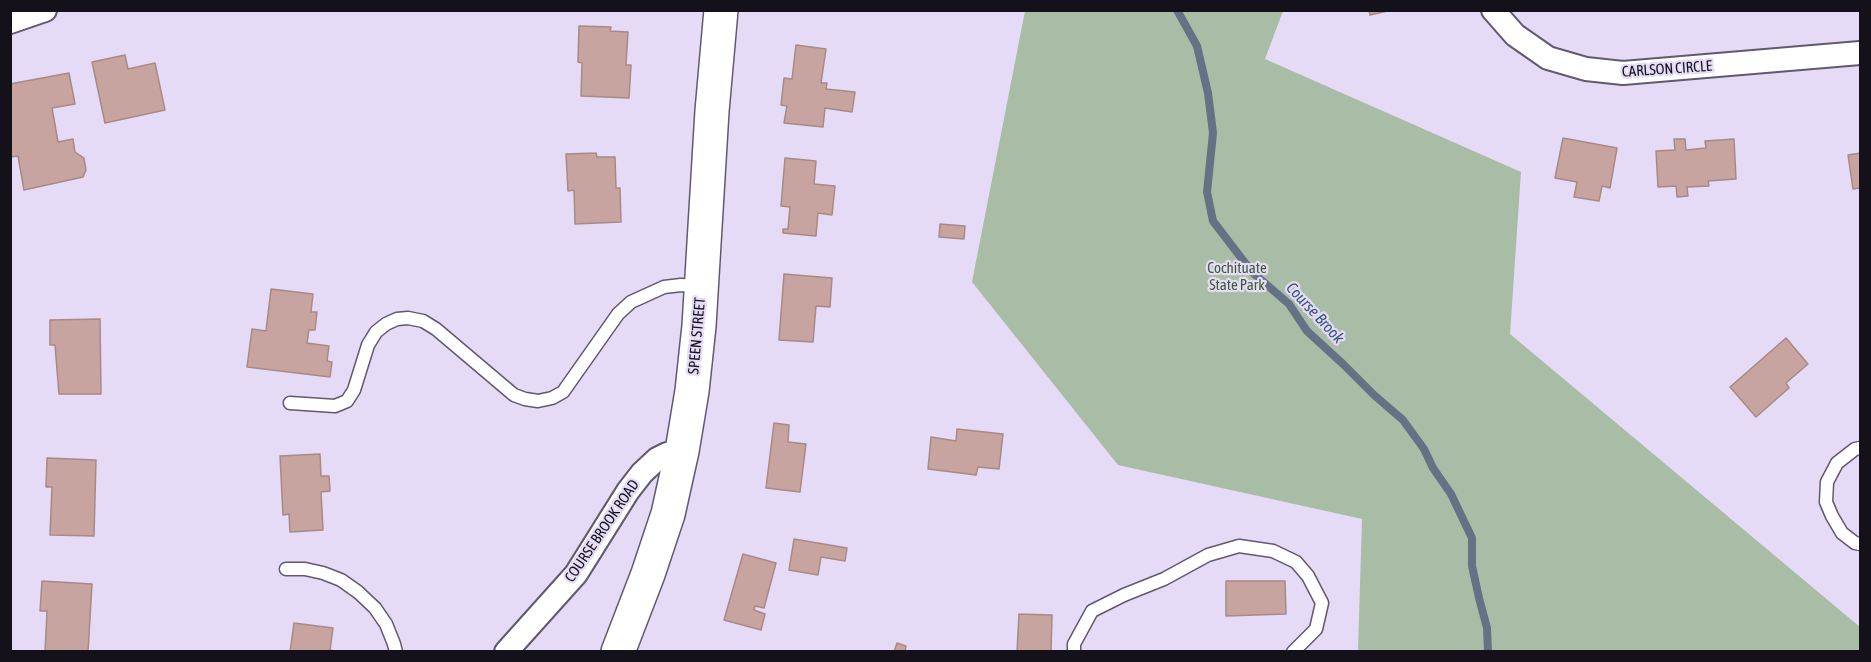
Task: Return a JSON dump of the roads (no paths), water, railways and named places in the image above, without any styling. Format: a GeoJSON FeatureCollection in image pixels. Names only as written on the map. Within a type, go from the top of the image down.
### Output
{"type":"FeatureCollection","features":[{"type":"Feature","properties":{"kind":"street"},"geometry":{"type":"LineString","coordinates":[[10,22],[45,10]]}},
{"type":"Feature","properties":{"kind":"street","name":"SPEEN STREET"},"geometry":{"type":"LineString","coordinates":[[618,651],[668,514],[682,451],[695,359],[721,10]]}},
{"type":"Feature","properties":{"kind":"street","name":"CARLSON CIRCLE"},"geometry":{"type":"LineString","coordinates":[[1493,10],[1515,35],[1548,58],[1586,69],[1623,73],[1860,53]]}},
{"type":"Feature","properties":{"kind":"street","name":"COURSE BROOK ROAD"},"geometry":{"type":"LineString","coordinates":[[506,651],[576,574],[628,491],[642,473],[657,459],[682,451]]}},
{"type":"Feature","properties":{"kind":"lane"},"geometry":{"type":"LineString","coordinates":[[290,403],[335,406],[347,401],[354,390],[368,345],[376,332],[397,319],[408,318],[423,321],[436,328],[514,395],[538,401],[552,398],[563,392],[618,314],[631,302],[664,287],[701,286]]}},
{"type":"Feature","properties":{"kind":"lane"},"geometry":{"type":"LineString","coordinates":[[1860,448],[1855,449],[1838,463],[1827,482],[1826,502],[1842,533],[1860,544]]}},
{"type":"Feature","properties":{"kind":"lane"},"geometry":{"type":"LineString","coordinates":[[1074,651],[1074,644],[1092,611],[1164,579],[1208,555],[1239,546],[1273,551],[1296,562],[1308,576],[1322,603],[1316,630],[1293,651]]}},
{"type":"Feature","properties":{"kind":"lane"},"geometry":{"type":"LineString","coordinates":[[286,569],[305,569],[323,573],[341,580],[358,592],[375,608],[386,624],[396,651]]}},
{"type":"Feature","properties":{"kind":"waterway","name":"Course Brook"},"geometry":{"type":"LineString","coordinates":[[1177,10],[1197,46],[1208,93],[1213,133],[1207,192],[1213,221],[1252,272],[1289,304],[1307,331],[1403,420],[1424,449],[1433,468],[1451,494],[1472,538],[1472,566],[1487,628],[1488,652]]}},
{"type":"Feature","properties":{"kind":"park label","name":"Cochituate State Park"},"geometry":{"type":"Point","coordinates":[1237,276]}}]}
